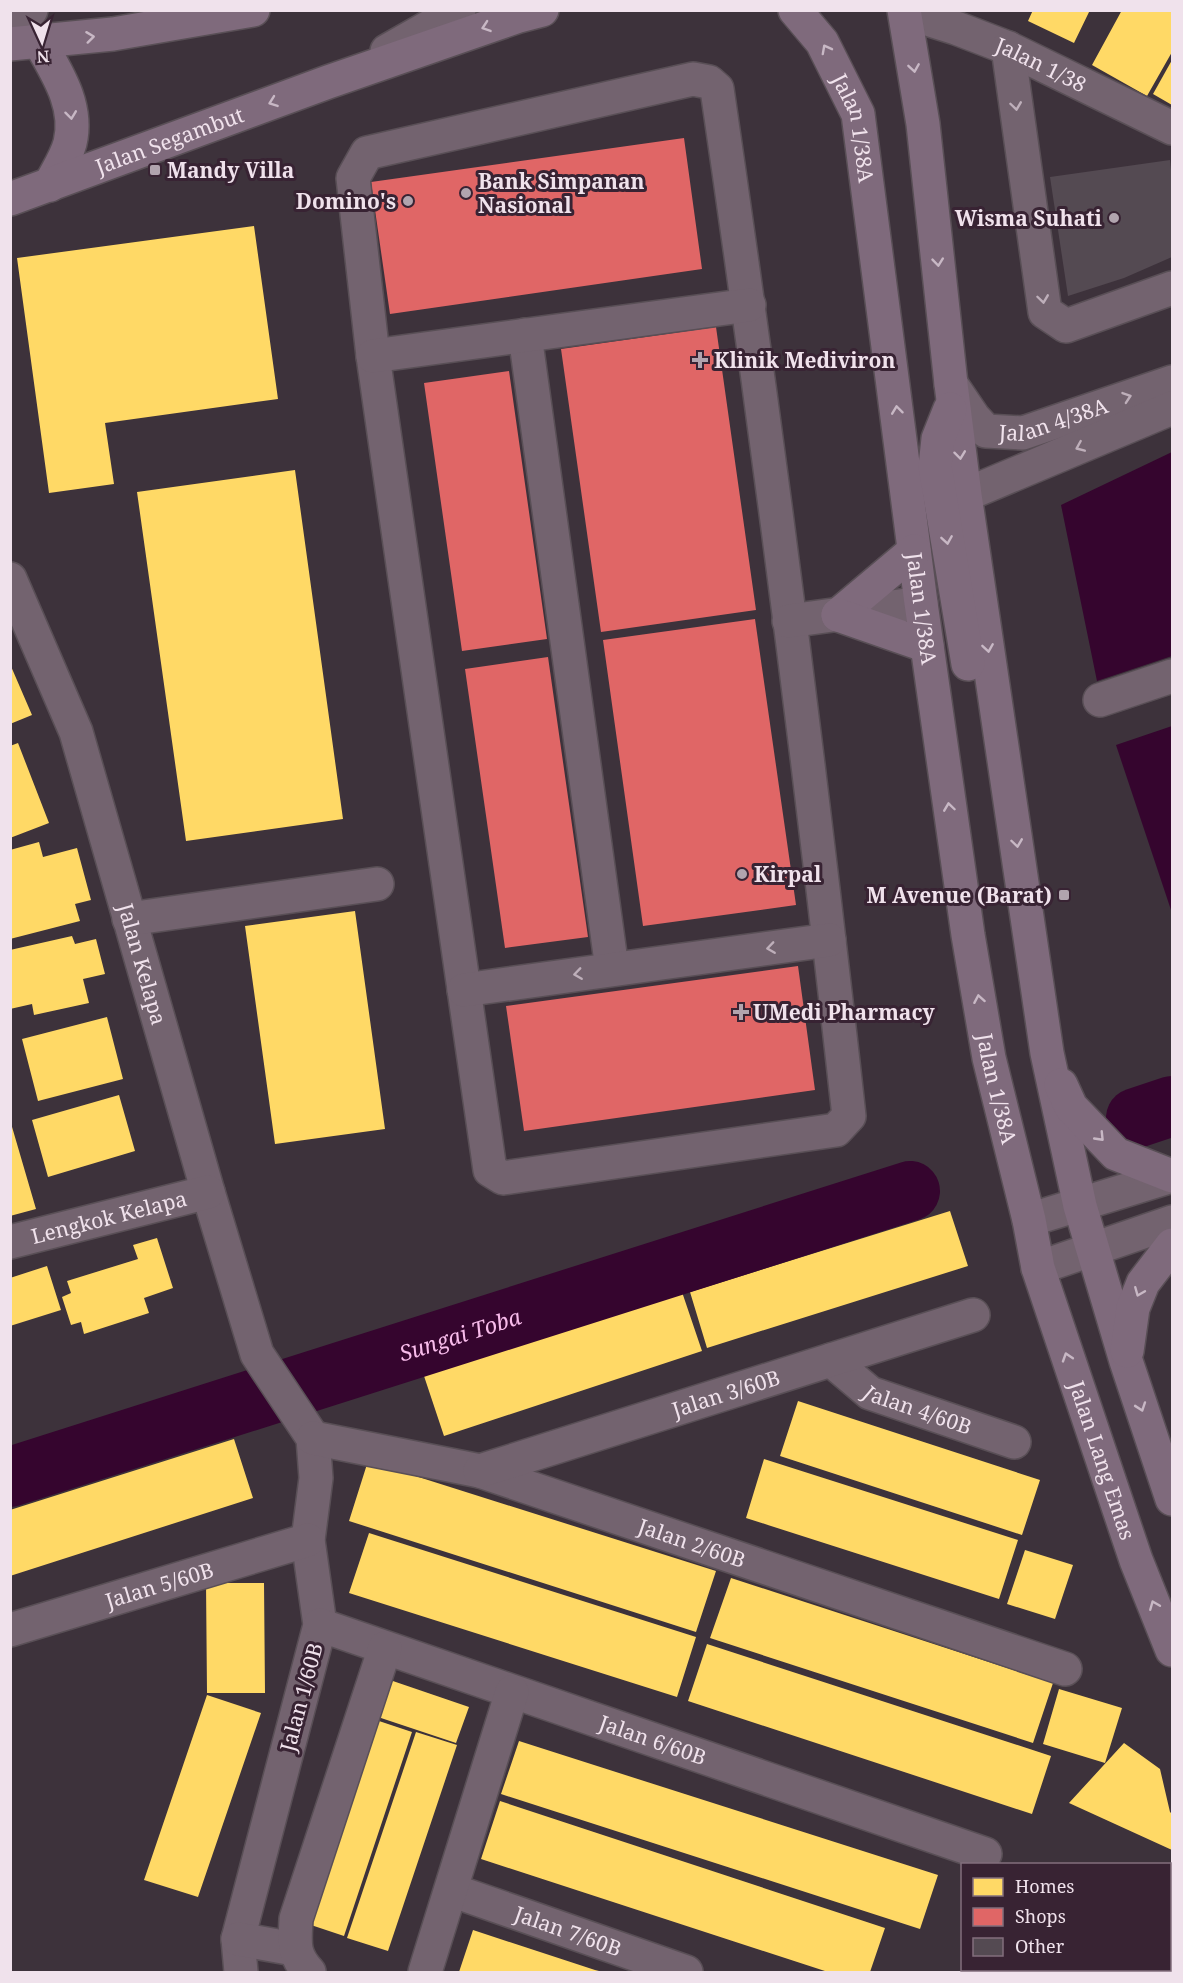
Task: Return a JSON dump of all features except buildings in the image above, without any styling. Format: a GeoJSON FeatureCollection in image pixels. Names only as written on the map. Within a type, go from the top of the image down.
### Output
{"type":"FeatureCollection","features":[{"type":"Feature","properties":{"kind":"main road"},"geometry":{"type":"LineString","coordinates":[[20,39],[113,34],[253,10]]}},
{"type":"Feature","properties":{"kind":"main road"},"geometry":{"type":"LineString","coordinates":[[328,82],[542,10]]}},
{"type":"Feature","properties":{"kind":"main road","name":"Jalan 1/38A"},"geometry":{"type":"LineString","coordinates":[[795,10],[822,42],[858,114],[914,551],[968,935],[989,1058],[1029,1220],[1038,1268]]}},
{"type":"Feature","properties":{"kind":"main road"},"geometry":{"type":"LineString","coordinates":[[904,11],[923,124],[965,495],[1047,1053],[1080,1206],[1126,1361],[1173,1499]]}},
{"type":"Feature","properties":{"kind":"main road"},"geometry":{"type":"LineString","coordinates":[[20,39],[63,84],[72,115],[70,142],[50,185]]}},
{"type":"Feature","properties":{"kind":"main road","name":"Jalan Segambut"},"geometry":{"type":"LineString","coordinates":[[10,200],[328,82]]}},
{"type":"Feature","properties":{"kind":"main road"},"geometry":{"type":"LineString","coordinates":[[952,393],[938,439],[935,466],[976,710],[1009,785]]}},
{"type":"Feature","properties":{"kind":"main road"},"geometry":{"type":"LineString","coordinates":[[838,615],[914,551]]}},
{"type":"Feature","properties":{"kind":"main road"},"geometry":{"type":"LineString","coordinates":[[921,603],[957,598]]}},
{"type":"Feature","properties":{"kind":"main road"},"geometry":{"type":"LineString","coordinates":[[838,615],[927,646]]}},
{"type":"Feature","properties":{"kind":"main road"},"geometry":{"type":"LineString","coordinates":[[1047,1053],[1071,1107],[1116,1154],[1173,1176]]}},
{"type":"Feature","properties":{"kind":"main road"},"geometry":{"type":"LineString","coordinates":[[1126,1361],[1133,1308],[1143,1283],[1173,1245]]}},
{"type":"Feature","properties":{"kind":"main road","name":"Jalan Lang Emas"},"geometry":{"type":"LineString","coordinates":[[1038,1268],[1136,1560],[1173,1650]]}},
{"type":"Feature","properties":{"kind":"street"},"geometry":{"type":"LineString","coordinates":[[20,39],[31,10]]}},
{"type":"Feature","properties":{"kind":"street"},"geometry":{"type":"LineString","coordinates":[[328,82],[431,28],[459,10]]}},
{"type":"Feature","properties":{"kind":"street","name":"Jalan 1/38"},"geometry":{"type":"LineString","coordinates":[[904,11],[1008,48],[1173,128]]}},
{"type":"Feature","properties":{"kind":"street"},"geometry":{"type":"LineString","coordinates":[[1008,48],[1045,312],[1066,326],[1173,288]]}},
{"type":"Feature","properties":{"kind":"street"},"geometry":{"type":"LineString","coordinates":[[693,79],[709,82],[717,89],[749,305],[829,940],[849,1116],[836,1130],[503,1178],[490,1170],[373,356],[353,178],[367,153],[693,79]]}},
{"type":"Feature","properties":{"kind":"street"},"geometry":{"type":"LineString","coordinates":[[373,356],[749,305]]}},
{"type":"Feature","properties":{"kind":"street"},"geometry":{"type":"LineString","coordinates":[[525,335],[612,969]]}},
{"type":"Feature","properties":{"kind":"street","name":"Jalan 4/38A"},"geometry":{"type":"LineString","coordinates":[[952,393],[986,431],[1023,433],[1173,382]]}},
{"type":"Feature","properties":{"kind":"street","name":"Jalan 4/38A"},"geometry":{"type":"LineString","coordinates":[[965,495],[1173,408]]}},
{"type":"Feature","properties":{"kind":"street","name":"Jalan Kelapa"},"geometry":{"type":"LineString","coordinates":[[10,579],[76,732],[257,1354],[307,1429]]}},
{"type":"Feature","properties":{"kind":"street"},"geometry":{"type":"LineString","coordinates":[[789,621],[921,603]]}},
{"type":"Feature","properties":{"kind":"street"},"geometry":{"type":"LineString","coordinates":[[1100,700],[1173,676]]}},
{"type":"Feature","properties":{"kind":"street"},"geometry":{"type":"LineString","coordinates":[[129,919],[377,884]]}},
{"type":"Feature","properties":{"kind":"street"},"geometry":{"type":"LineString","coordinates":[[464,990],[829,940]]}},
{"type":"Feature","properties":{"kind":"street"},"geometry":{"type":"LineString","coordinates":[[1029,1220],[1173,1176]]}},
{"type":"Feature","properties":{"kind":"street","name":"Lengkok Kelapa"},"geometry":{"type":"LineString","coordinates":[[10,1242],[208,1192]]}},
{"type":"Feature","properties":{"kind":"street"},"geometry":{"type":"LineString","coordinates":[[1038,1268],[1173,1222]]}},
{"type":"Feature","properties":{"kind":"street","name":"Jalan 3/60B"},"geometry":{"type":"LineString","coordinates":[[480,1471],[973,1315]]}},
{"type":"Feature","properties":{"kind":"street","name":"Jalan 4/60B"},"geometry":{"type":"LineString","coordinates":[[831,1360],[870,1393],[1014,1442]]}},
{"type":"Feature","properties":{"kind":"street","name":"Jalan 2/60B"},"geometry":{"type":"LineString","coordinates":[[307,1429],[480,1471],[1065,1669]]}},
{"type":"Feature","properties":{"kind":"street","name":"Jalan 1/60B"},"geometry":{"type":"LineString","coordinates":[[241,1972],[238,1938],[320,1625],[308,1540],[316,1478],[307,1429]]}},
{"type":"Feature","properties":{"kind":"street","name":"Jalan 5/60B"},"geometry":{"type":"LineString","coordinates":[[10,1630],[308,1540]]}},
{"type":"Feature","properties":{"kind":"street","name":"Jalan 6/60B"},"geometry":{"type":"LineString","coordinates":[[320,1625],[985,1854]]}},
{"type":"Feature","properties":{"kind":"street"},"geometry":{"type":"LineString","coordinates":[[238,1938],[301,1961],[296,1918],[385,1648]]}},
{"type":"Feature","properties":{"kind":"street"},"geometry":{"type":"LineString","coordinates":[[425,1972],[512,1692]]}},
{"type":"Feature","properties":{"kind":"street","name":"Jalan 7/60B"},"geometry":{"type":"LineString","coordinates":[[451,1890],[686,1972]]}},
{"type":"Feature","properties":{"kind":"shaded area"},"geometry":{"type":"Polygon","coordinates":[[[1172,452],[1172,656],[1097,681],[1061,505],[1172,452]]]}},
{"type":"Feature","properties":{"kind":"shaded area"},"geometry":{"type":"Polygon","coordinates":[[[1172,726],[1172,913],[1116,745],[1172,726]]]}},
{"type":"Feature","properties":{"kind":"waterway","name":"Sungai Toba"},"geometry":{"type":"LineString","coordinates":[[1136,1118],[1172,1106]]}},
{"type":"Feature","properties":{"kind":"waterway","name":"Sungai Toba"},"geometry":{"type":"LineString","coordinates":[[10,1477],[910,1191]]}},
{"type":"Feature","properties":{"kind":"place","name":"Mandy Villa"},"geometry":{"type":"Point","coordinates":[155,170]}},
{"type":"Feature","properties":{"kind":"place","name":"Bank Simpanan Nasional"},"geometry":{"type":"Point","coordinates":[466,193]}},
{"type":"Feature","properties":{"kind":"place","name":"Domino's"},"geometry":{"type":"Point","coordinates":[408,201]}},
{"type":"Feature","properties":{"kind":"place","name":"Wisma Suhati"},"geometry":{"type":"Point","coordinates":[1114,218]}},
{"type":"Feature","properties":{"kind":"place","name":"Klinik Mediviron"},"geometry":{"type":"Point","coordinates":[700,360]}},
{"type":"Feature","properties":{"kind":"place","name":"Kirpal"},"geometry":{"type":"Point","coordinates":[742,874]}},
{"type":"Feature","properties":{"kind":"place","name":"M Avenue (Barat)"},"geometry":{"type":"Point","coordinates":[1064,895]}},
{"type":"Feature","properties":{"kind":"place","name":"UMedi Pharmacy"},"geometry":{"type":"Point","coordinates":[741,1012]}}]}
